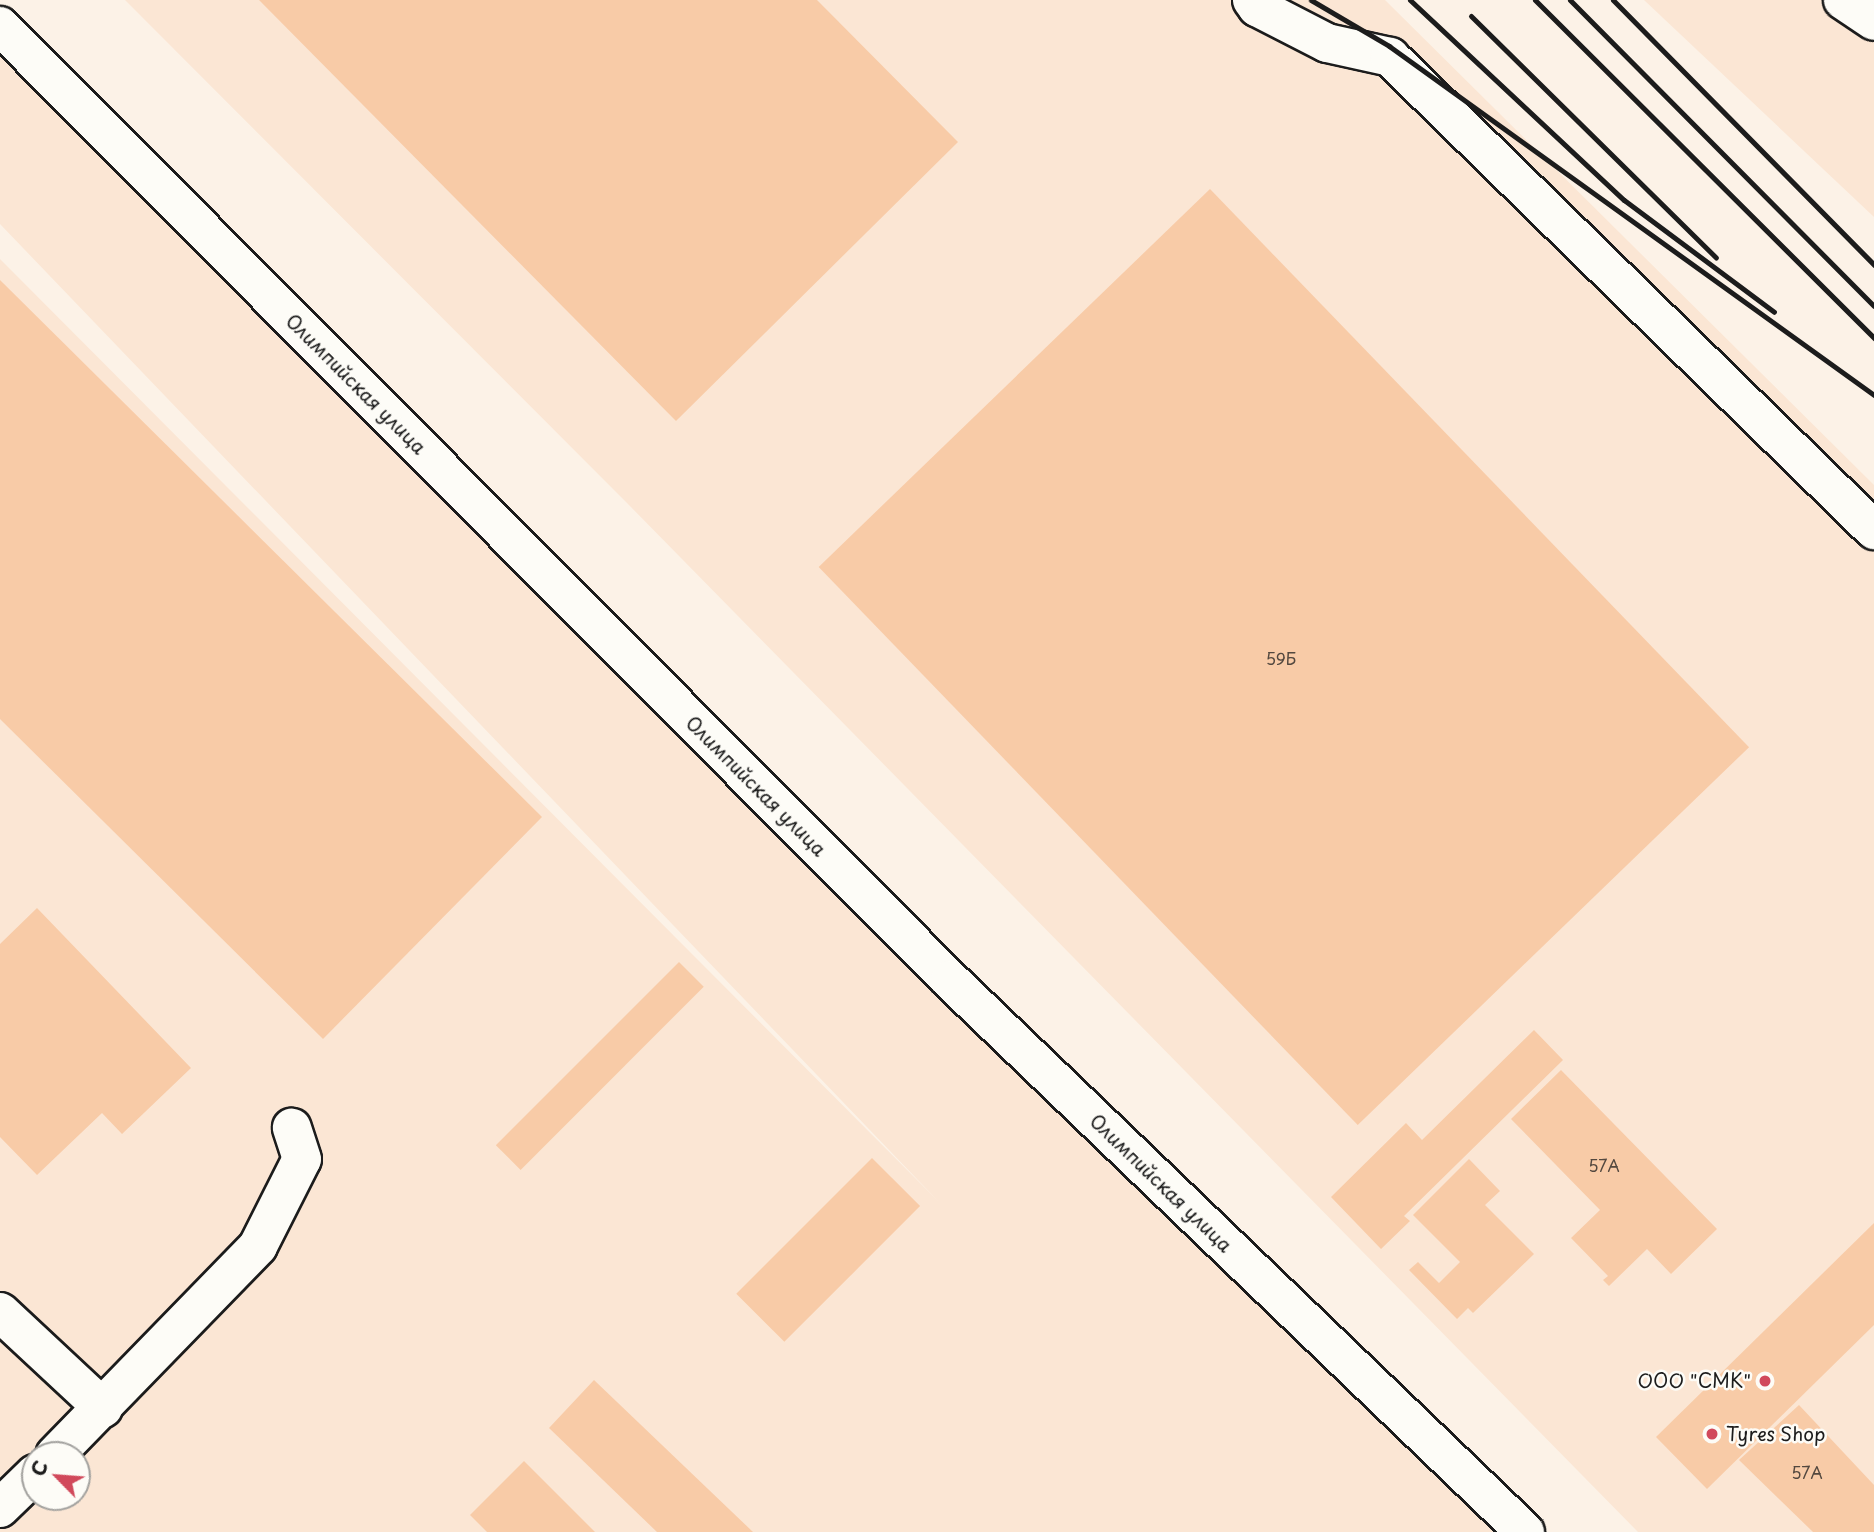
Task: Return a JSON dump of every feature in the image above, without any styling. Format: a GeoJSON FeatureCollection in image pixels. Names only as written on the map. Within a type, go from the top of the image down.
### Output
{"type":"FeatureCollection","features":[{"type":"Feature","properties":{"kind":"street"},"geometry":{"type":"LineString","coordinates":[[1252,0],[1257,7],[1327,43],[1390,57],[1874,530]]}},
{"type":"Feature","properties":{"kind":"street"},"geometry":{"type":"LineString","coordinates":[[1843,0],[1874,21]]}},
{"type":"Feature","properties":{"kind":"street","name":"Олимпийская улица"},"geometry":{"type":"LineString","coordinates":[[0,26],[950,980],[1525,1532]]}},
{"type":"Feature","properties":{"kind":"street"},"geometry":{"type":"LineString","coordinates":[[69,1441],[258,1246],[302,1159],[292,1128]]}},
{"type":"Feature","properties":{"kind":"street"},"geometry":{"type":"LineString","coordinates":[[0,1312],[103,1408]]}},
{"type":"Feature","properties":{"kind":"street"},"geometry":{"type":"LineString","coordinates":[[0,1508],[21,1488]]}},
{"type":"Feature","properties":{"kind":"shaded area"},"geometry":{"type":"Polygon","coordinates":[[[125,0],[1385,0],[1874,485],[1874,1532],[1638,1532],[627,503],[125,0]]]}},
{"type":"Feature","properties":{"kind":"shaded area"},"geometry":{"type":"Polygon","coordinates":[[[1644,0],[1854,0],[1874,20],[1874,217],[1644,0]]]}},
{"type":"Feature","properties":{"kind":"shaded area"},"geometry":{"type":"Polygon","coordinates":[[[0,41],[1501,1532],[0,1532],[0,259],[939,1202],[0,224],[0,41]]]}},
{"type":"Feature","properties":{"kind":"building"},"geometry":{"type":"Polygon","coordinates":[[[259,0],[817,0],[958,142],[676,421],[259,0]]]}},
{"type":"Feature","properties":{"kind":"building"},"geometry":{"type":"Polygon","coordinates":[[[1210,189],[1749,747],[1358,1125],[819,567],[1210,189]]]}},
{"type":"Feature","properties":{"kind":"building"},"geometry":{"type":"Polygon","coordinates":[[[0,280],[542,817],[323,1039],[0,719],[0,280]]]}},
{"type":"Feature","properties":{"kind":"building"},"geometry":{"type":"Polygon","coordinates":[[[37,908],[191,1068],[122,1134],[102,1113],[37,1175],[0,1137],[0,944],[37,908]]]}},
{"type":"Feature","properties":{"kind":"building"},"geometry":{"type":"Polygon","coordinates":[[[679,962],[704,987],[521,1170],[496,1145],[679,962]]]}},
{"type":"Feature","properties":{"kind":"building"},"geometry":{"type":"Polygon","coordinates":[[[1534,1030],[1563,1060],[1404,1216],[1410,1221],[1381,1249],[1331,1197],[1406,1123],[1422,1140],[1534,1030]]]}},
{"type":"Feature","properties":{"kind":"building"},"geometry":{"type":"Polygon","coordinates":[[[1561,1070],[1717,1229],[1671,1274],[1647,1249],[1609,1286],[1603,1280],[1608,1276],[1571,1238],[1600,1210],[1511,1119],[1561,1070]]]}},
{"type":"Feature","properties":{"kind":"building"},"geometry":{"type":"Polygon","coordinates":[[[872,1158],[920,1206],[784,1342],[736,1294],[872,1158]]]}},
{"type":"Feature","properties":{"kind":"building"},"geometry":{"type":"Polygon","coordinates":[[[1469,1159],[1500,1191],[1485,1205],[1534,1254],[1473,1313],[1468,1308],[1457,1319],[1409,1270],[1418,1262],[1439,1283],[1460,1262],[1413,1215],[1469,1159]]]}},
{"type":"Feature","properties":{"kind":"building","name":"ООО \"СМК\""},"geometry":{"type":"Polygon","coordinates":[[[1874,1223],[1874,1325],[1707,1489],[1656,1437],[1874,1223]]]}},
{"type":"Feature","properties":{"kind":"building"},"geometry":{"type":"Polygon","coordinates":[[[594,1380],[753,1532],[657,1532],[549,1428],[594,1380]]]}},
{"type":"Feature","properties":{"kind":"building"},"geometry":{"type":"Polygon","coordinates":[[[1799,1405],[1874,1485],[1874,1532],[1813,1532],[1739,1460],[1799,1405]]]}},
{"type":"Feature","properties":{"kind":"building"},"geometry":{"type":"Polygon","coordinates":[[[524,1461],[595,1532],[487,1532],[470,1515],[524,1461]]]}},
{"type":"Feature","properties":{"kind":"railway"},"geometry":{"type":"LineString","coordinates":[[1311,0],[1389,46],[1874,395]]}},
{"type":"Feature","properties":{"kind":"railway"},"geometry":{"type":"LineString","coordinates":[[1410,0],[1624,200],[1774,312]]}},
{"type":"Feature","properties":{"kind":"railway"},"geometry":{"type":"LineString","coordinates":[[1535,0],[1874,338]]}},
{"type":"Feature","properties":{"kind":"railway"},"geometry":{"type":"LineString","coordinates":[[1570,0],[1874,306]]}},
{"type":"Feature","properties":{"kind":"railway"},"geometry":{"type":"LineString","coordinates":[[1613,0],[1874,265]]}},
{"type":"Feature","properties":{"kind":"railway"},"geometry":{"type":"LineString","coordinates":[[1471,16],[1716,258]]}},
{"type":"Feature","properties":{"kind":"place","name":"ООО \"СМК\""},"geometry":{"type":"Point","coordinates":[1765,1381]}},
{"type":"Feature","properties":{"kind":"place","name":"Tyres Shop"},"geometry":{"type":"Point","coordinates":[1712,1434]}}]}
